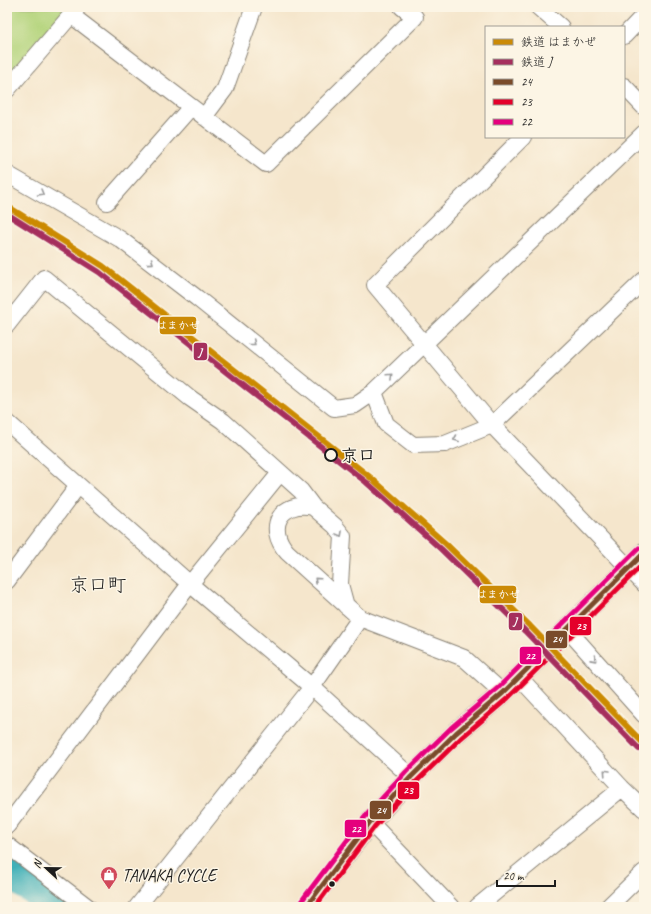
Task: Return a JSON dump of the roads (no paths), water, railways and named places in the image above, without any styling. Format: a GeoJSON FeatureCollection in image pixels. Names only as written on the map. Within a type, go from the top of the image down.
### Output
{"type":"FeatureCollection","features":[{"type":"Feature","properties":{"kind":"street"},"geometry":{"type":"LineString","coordinates":[[107,202],[197,112],[225,89],[254,7]]}},
{"type":"Feature","properties":{"kind":"street"},"geometry":{"type":"LineString","coordinates":[[7,90],[75,11],[197,112],[266,164],[415,17],[402,7]]}},
{"type":"Feature","properties":{"kind":"street"},"geometry":{"type":"LineString","coordinates":[[538,7],[560,26]]}},
{"type":"Feature","properties":{"kind":"street"},"geometry":{"type":"LineString","coordinates":[[625,35],[644,16]]}},
{"type":"Feature","properties":{"kind":"street"},"geometry":{"type":"LineString","coordinates":[[625,87],[644,107]]}},
{"type":"Feature","properties":{"kind":"street"},"geometry":{"type":"LineString","coordinates":[[7,174],[120,239],[197,298],[334,408],[355,405],[374,392],[426,344],[644,133]]}},
{"type":"Feature","properties":{"kind":"street"},"geometry":{"type":"LineString","coordinates":[[522,138],[375,286],[426,344],[492,425],[644,584]]}},
{"type":"Feature","properties":{"kind":"street"},"geometry":{"type":"LineString","coordinates":[[7,325],[44,278],[190,398],[223,421],[301,491],[313,507],[335,526],[343,536],[340,584],[346,606]]}},
{"type":"Feature","properties":{"kind":"street"},"geometry":{"type":"LineString","coordinates":[[374,392],[386,424],[413,445],[445,444],[492,425],[644,280]]}},
{"type":"Feature","properties":{"kind":"street"},"geometry":{"type":"LineString","coordinates":[[7,422],[190,584],[312,687],[411,777]]}},
{"type":"Feature","properties":{"kind":"street"},"geometry":{"type":"LineString","coordinates":[[7,826],[190,584],[280,473]]}},
{"type":"Feature","properties":{"kind":"street"},"geometry":{"type":"LineString","coordinates":[[7,581],[78,486]]}},
{"type":"Feature","properties":{"kind":"street"},"geometry":{"type":"LineString","coordinates":[[313,507],[295,506],[289,509],[278,522],[276,535],[278,541],[287,552],[360,618],[464,658],[504,693]]}},
{"type":"Feature","properties":{"kind":"street"},"geometry":{"type":"LineString","coordinates":[[306,907],[370,822],[411,777],[456,733],[504,693],[644,554]]}},
{"type":"Feature","properties":{"kind":"street"},"geometry":{"type":"LineString","coordinates":[[137,907],[312,687],[360,618]]}},
{"type":"Feature","properties":{"kind":"street"},"geometry":{"type":"LineString","coordinates":[[568,630],[644,715]]}},
{"type":"Feature","properties":{"kind":"street"},"geometry":{"type":"LineString","coordinates":[[519,677],[622,788],[644,809]]}},
{"type":"Feature","properties":{"kind":"street"},"geometry":{"type":"LineString","coordinates":[[477,907],[622,788]]}},
{"type":"Feature","properties":{"kind":"street"},"geometry":{"type":"LineString","coordinates":[[370,822],[451,907]]}},
{"type":"Feature","properties":{"kind":"street"},"geometry":{"type":"LineString","coordinates":[[7,845],[88,907]]}},
{"type":"Feature","properties":{"kind":"street"},"geometry":{"type":"LineString","coordinates":[[608,907],[644,872]]}},
{"type":"Feature","properties":{"kind":"waterway"},"geometry":{"type":"LineString","coordinates":[[7,869],[61,907]]}},
{"type":"Feature","properties":{"kind":"rail line","name":"はまかぜ"},"geometry":{"type":"LineString","coordinates":[[7,206],[103,266],[370,477],[446,544],[530,626],[644,744]]}},
{"type":"Feature","properties":{"kind":"rail line","name":"J"},"geometry":{"type":"LineString","coordinates":[[7,214],[99,272],[366,482],[441,549],[525,631],[639,749]]}},
{"type":"Feature","properties":{"kind":"place","name":"京口"},"geometry":{"type":"Point","coordinates":[331,455]}},
{"type":"Feature","properties":{"kind":"place","name":"TANAKA CYCLE"},"geometry":{"type":"Point","coordinates":[109,890]}},
{"type":"Feature","properties":{"kind":"district","name":"京口町"},"geometry":{"type":"Point","coordinates":[98,585]}}]}
